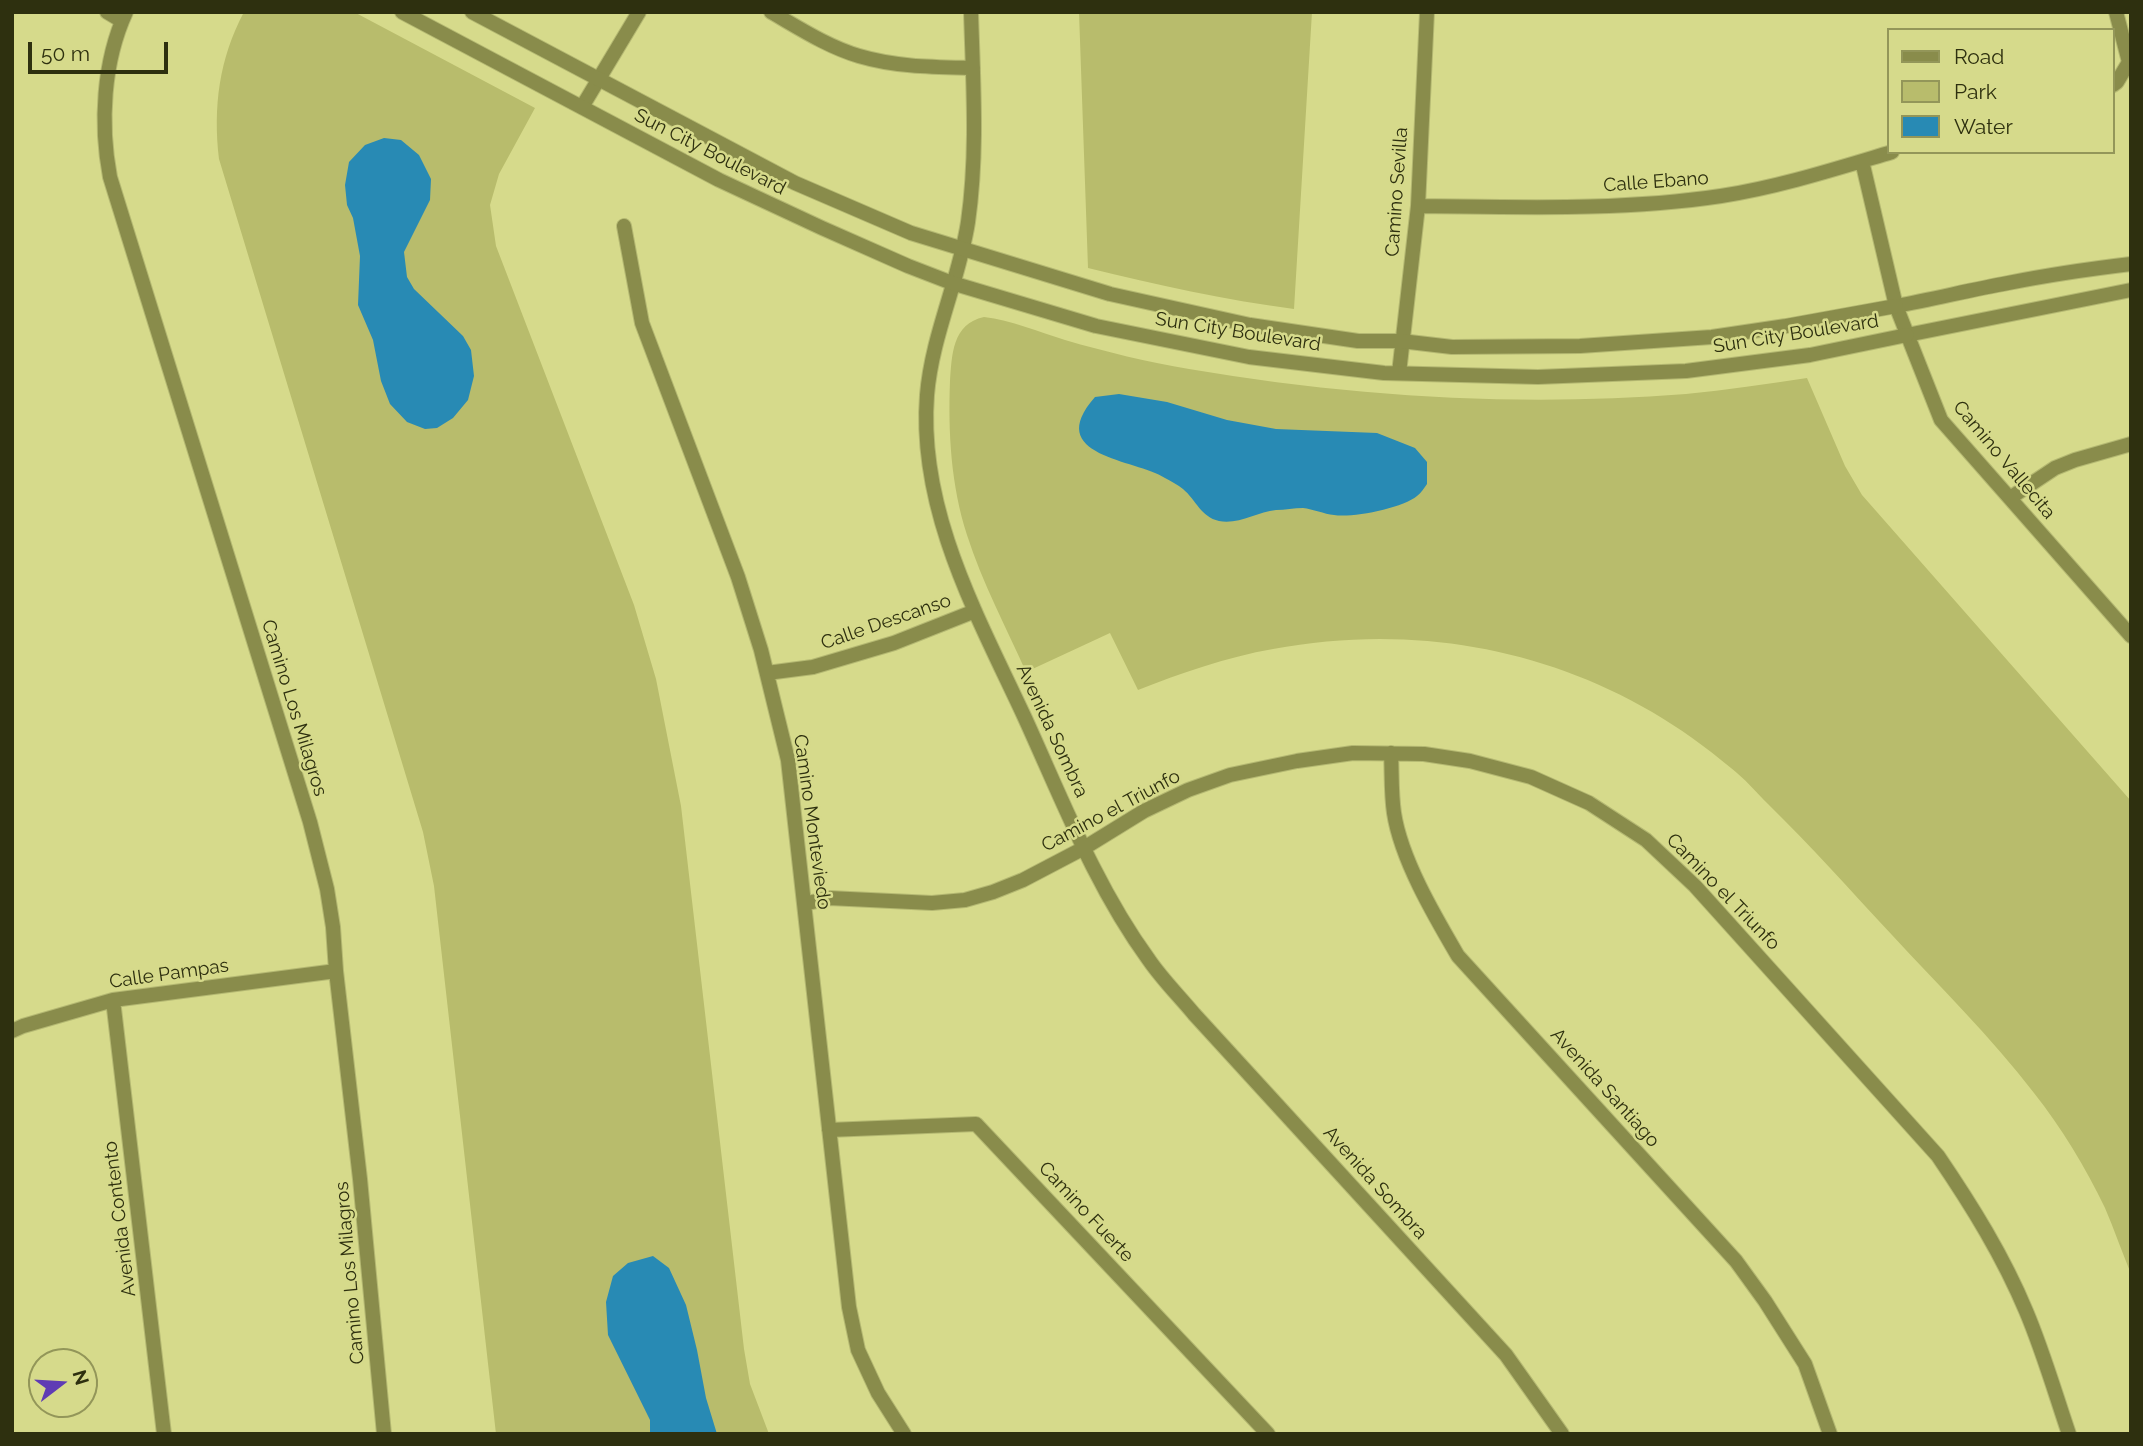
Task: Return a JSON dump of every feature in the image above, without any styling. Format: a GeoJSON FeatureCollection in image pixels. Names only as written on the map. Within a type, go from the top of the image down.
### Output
{"type":"FeatureCollection","features":[{"type":"Feature","properties":{"kind":"street"},"geometry":{"type":"LineString","coordinates":[[107,12],[124,17]]}},
{"type":"Feature","properties":{"kind":"street","name":"Sun City Boulevard"},"geometry":{"type":"LineString","coordinates":[[402,12],[719,180],[908,266],[952,283],[1096,327],[1249,357],[1399,373],[1538,377],[1686,371],[1810,355],[2131,290]]}},
{"type":"Feature","properties":{"kind":"street","name":"Sun City Boulevard"},"geometry":{"type":"LineString","coordinates":[[472,12],[795,183],[911,233],[1110,294],[1250,325],[1358,341],[1401,341],[1452,346],[1554,346],[1712,337],[1896,306],[2064,272],[2131,264]]}},
{"type":"Feature","properties":{"kind":"street"},"geometry":{"type":"LineString","coordinates":[[582,107],[639,12]]}},
{"type":"Feature","properties":{"kind":"street"},"geometry":{"type":"LineString","coordinates":[[771,12],[858,56],[911,67],[973,68]]}},
{"type":"Feature","properties":{"kind":"street","name":"Avenida Sombra"},"geometry":{"type":"LineString","coordinates":[[971,12],[975,131],[968,222],[934,349],[927,396],[927,450],[937,501],[953,559],[1100,882],[1149,961],[1194,1014],[1506,1355],[1562,1434]]}},
{"type":"Feature","properties":{"kind":"street","name":"Camino Sevilla"},"geometry":{"type":"LineString","coordinates":[[1399,373],[1418,206],[1427,12]]}},
{"type":"Feature","properties":{"kind":"street"},"geometry":{"type":"LineString","coordinates":[[2115,83],[2129,62],[2116,12]]}},
{"type":"Feature","properties":{"kind":"street","name":"Camino Los Milagros"},"geometry":{"type":"LineString","coordinates":[[124,17],[112,58],[105,104],[105,150],[110,177],[310,822],[327,889],[360,1179],[384,1434]]}},
{"type":"Feature","properties":{"kind":"street","name":"Calle Ebano"},"geometry":{"type":"LineString","coordinates":[[1418,206],[1546,207],[1643,204],[1722,196],[1770,186],[1888,153]]}},
{"type":"Feature","properties":{"kind":"street","name":"Camino Vallecita"},"geometry":{"type":"LineString","coordinates":[[1862,161],[1896,306],[1941,420],[2131,636]]}},
{"type":"Feature","properties":{"kind":"street","name":"Camino Monteviedo"},"geometry":{"type":"LineString","coordinates":[[624,226],[642,323],[738,577],[767,673],[788,760],[849,1307],[858,1350],[878,1393],[904,1434]]}},
{"type":"Feature","properties":{"kind":"street"},"geometry":{"type":"LineString","coordinates":[[2010,498],[2055,468],[2131,444]]}},
{"type":"Feature","properties":{"kind":"street","name":"Calle Descanso"},"geometry":{"type":"LineString","coordinates":[[767,673],[813,667],[894,643],[975,611]]}},
{"type":"Feature","properties":{"kind":"street","name":"Camino el Triunfo"},"geometry":{"type":"LineString","coordinates":[[804,904],[829,898],[932,903],[965,900],[993,892],[1023,880],[1084,848],[1144,811],[1188,790],[1230,775],[1308,759],[1353,753],[1424,754],[1470,761],[1531,777],[1589,803],[1646,840],[1695,886],[1938,1156],[1970,1203],[2027,1312],[2069,1434]]}},
{"type":"Feature","properties":{"kind":"street","name":"Avenida Santiago"},"geometry":{"type":"LineString","coordinates":[[1391,753],[1394,814],[1405,850],[1429,907],[1458,956],[1736,1261],[1805,1364],[1829,1434]]}},
{"type":"Feature","properties":{"kind":"street","name":"Calle Pampas"},"geometry":{"type":"LineString","coordinates":[[12,1031],[113,1000],[336,971]]}},
{"type":"Feature","properties":{"kind":"street","name":"Avenida Contento"},"geometry":{"type":"LineString","coordinates":[[113,1000],[164,1434]]}},
{"type":"Feature","properties":{"kind":"street","name":"Camino Fuerte"},"geometry":{"type":"LineString","coordinates":[[829,1130],[976,1124],[1268,1434]]}},
{"type":"Feature","properties":{"kind":"green space"},"geometry":{"type":"Polygon","coordinates":[[[244,12],[354,12],[535,108],[499,174],[490,205],[496,246],[634,605],[656,679],[681,806],[744,1349],[750,1384],[769,1434],[496,1434],[434,886],[423,832],[219,159],[217,121],[220,84],[229,47],[244,12]]]}},
{"type":"Feature","properties":{"kind":"green space"},"geometry":{"type":"Polygon","coordinates":[[[1079,12],[1312,12],[1294,309],[1191,292],[1088,268],[1079,12]]]}},
{"type":"Feature","properties":{"kind":"green space"},"geometry":{"type":"Polygon","coordinates":[[[984,317],[1015,323],[1096,349],[1143,360],[1251,379],[1375,393],[1499,399],[1623,398],[1686,394],[1807,378],[1845,466],[1862,495],[2131,801],[2131,1274],[2105,1208],[2081,1163],[2018,1072],[1965,1012],[1741,776],[1681,730],[1629,699],[1573,674],[1516,656],[1457,644],[1396,639],[1335,641],[1256,652],[1204,666],[1138,690],[1110,633],[1026,672],[973,553],[957,497],[952,459],[950,400],[953,351],[965,326],[984,317]]]}},
{"type":"Feature","properties":{"kind":"water"},"geometry":{"type":"Polygon","coordinates":[[[384,138],[401,140],[419,155],[431,179],[430,200],[404,252],[407,277],[414,289],[463,336],[471,350],[474,376],[468,400],[453,418],[437,428],[425,429],[407,422],[390,404],[381,381],[373,340],[358,305],[360,256],[353,218],[347,205],[345,185],[349,162],[365,145],[384,138]]]}},
{"type":"Feature","properties":{"kind":"water"},"geometry":{"type":"Polygon","coordinates":[[[1119,394],[1167,402],[1227,420],[1276,429],[1377,433],[1415,448],[1427,462],[1427,484],[1410,500],[1390,508],[1365,513],[1342,516],[1300,508],[1269,511],[1240,520],[1219,521],[1203,512],[1188,493],[1172,482],[1099,453],[1086,444],[1080,432],[1082,417],[1095,397],[1119,394]]]}},
{"type":"Feature","properties":{"kind":"water"},"geometry":{"type":"Polygon","coordinates":[[[653,1256],[669,1268],[686,1305],[706,1398],[717,1434],[650,1434],[650,1420],[608,1335],[606,1302],[613,1276],[628,1263],[653,1256]]]}}]}
